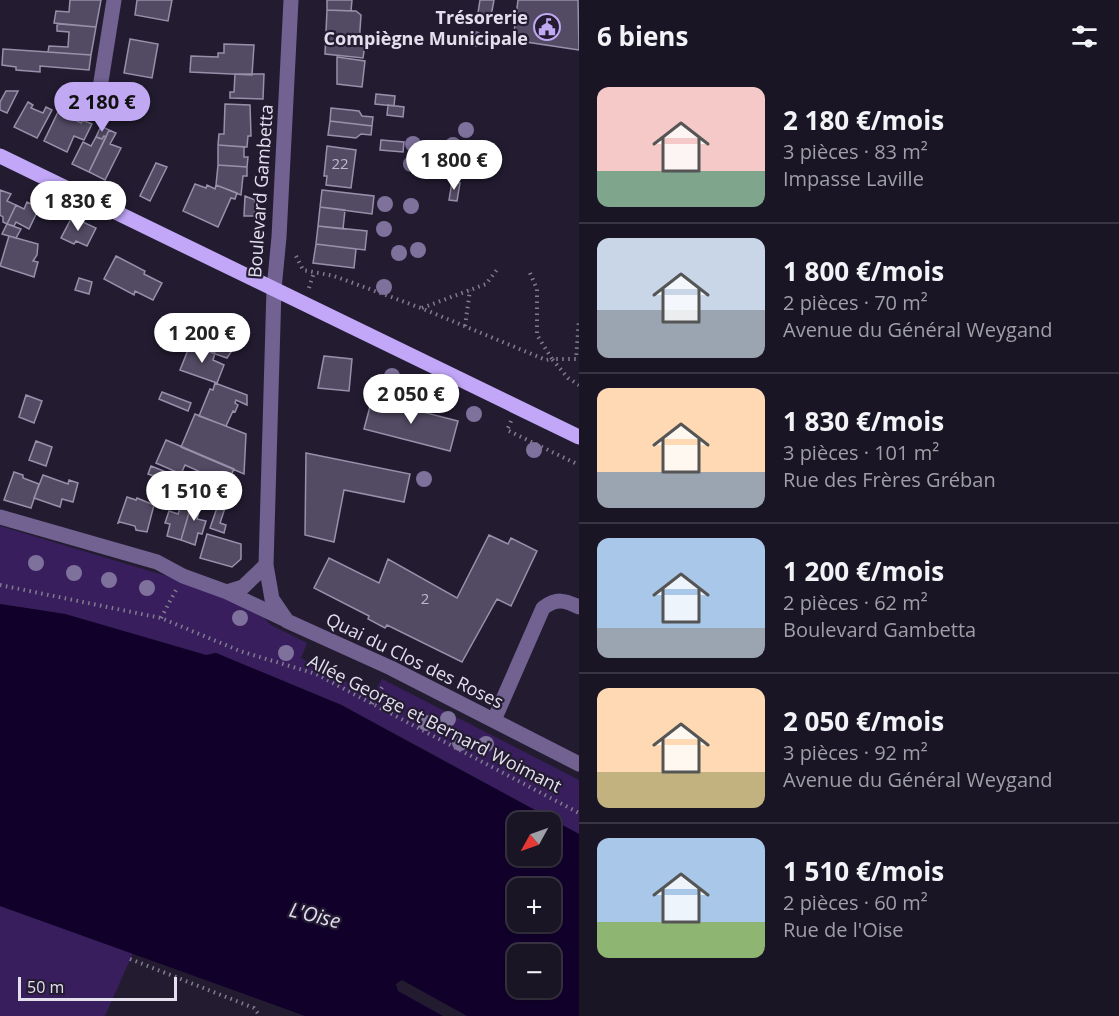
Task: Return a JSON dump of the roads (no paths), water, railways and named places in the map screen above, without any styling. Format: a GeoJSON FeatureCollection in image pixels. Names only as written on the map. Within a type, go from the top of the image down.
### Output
{"type":"FeatureCollection","features":[{"type":"Feature","properties":{"kind":"main road"},"geometry":{"type":"LineString","coordinates":[[0,156],[579,437]]}},
{"type":"Feature","properties":{"kind":"street"},"geometry":{"type":"LineString","coordinates":[[99,94],[114,0]]}},
{"type":"Feature","properties":{"kind":"street","name":"Boulevard Gambetta"},"geometry":{"type":"LineString","coordinates":[[266,565],[274,289],[279,237],[291,0]]}},
{"type":"Feature","properties":{"kind":"street","name":"Quai du Clos des Roses"},"geometry":{"type":"LineString","coordinates":[[0,517],[157,562],[183,576],[227,592],[391,668],[579,764]]}},
{"type":"Feature","properties":{"kind":"street"},"geometry":{"type":"LineString","coordinates":[[227,592],[243,587],[266,565]]}},
{"type":"Feature","properties":{"kind":"street"},"geometry":{"type":"LineString","coordinates":[[266,565],[272,599],[287,621]]}},
{"type":"Feature","properties":{"kind":"street"},"geometry":{"type":"LineString","coordinates":[[494,720],[543,608],[552,601],[565,600],[579,607]]}},
{"type":"Feature","properties":{"kind":"water","name":"L'Oise"},"geometry":{"type":"Polygon","coordinates":[[[0,604],[65,614],[206,655],[216,653],[341,705],[538,812],[507,812],[507,866],[561,866],[561,824],[579,834],[579,1016],[467,1016],[402,980],[396,984],[398,991],[443,1016],[305,1016],[0,906],[0,604]]]}},
{"type":"Feature","properties":{"kind":"place","name":"Trésorerie Compiègne Municipale"},"geometry":{"type":"Point","coordinates":[547,27]}}]}
